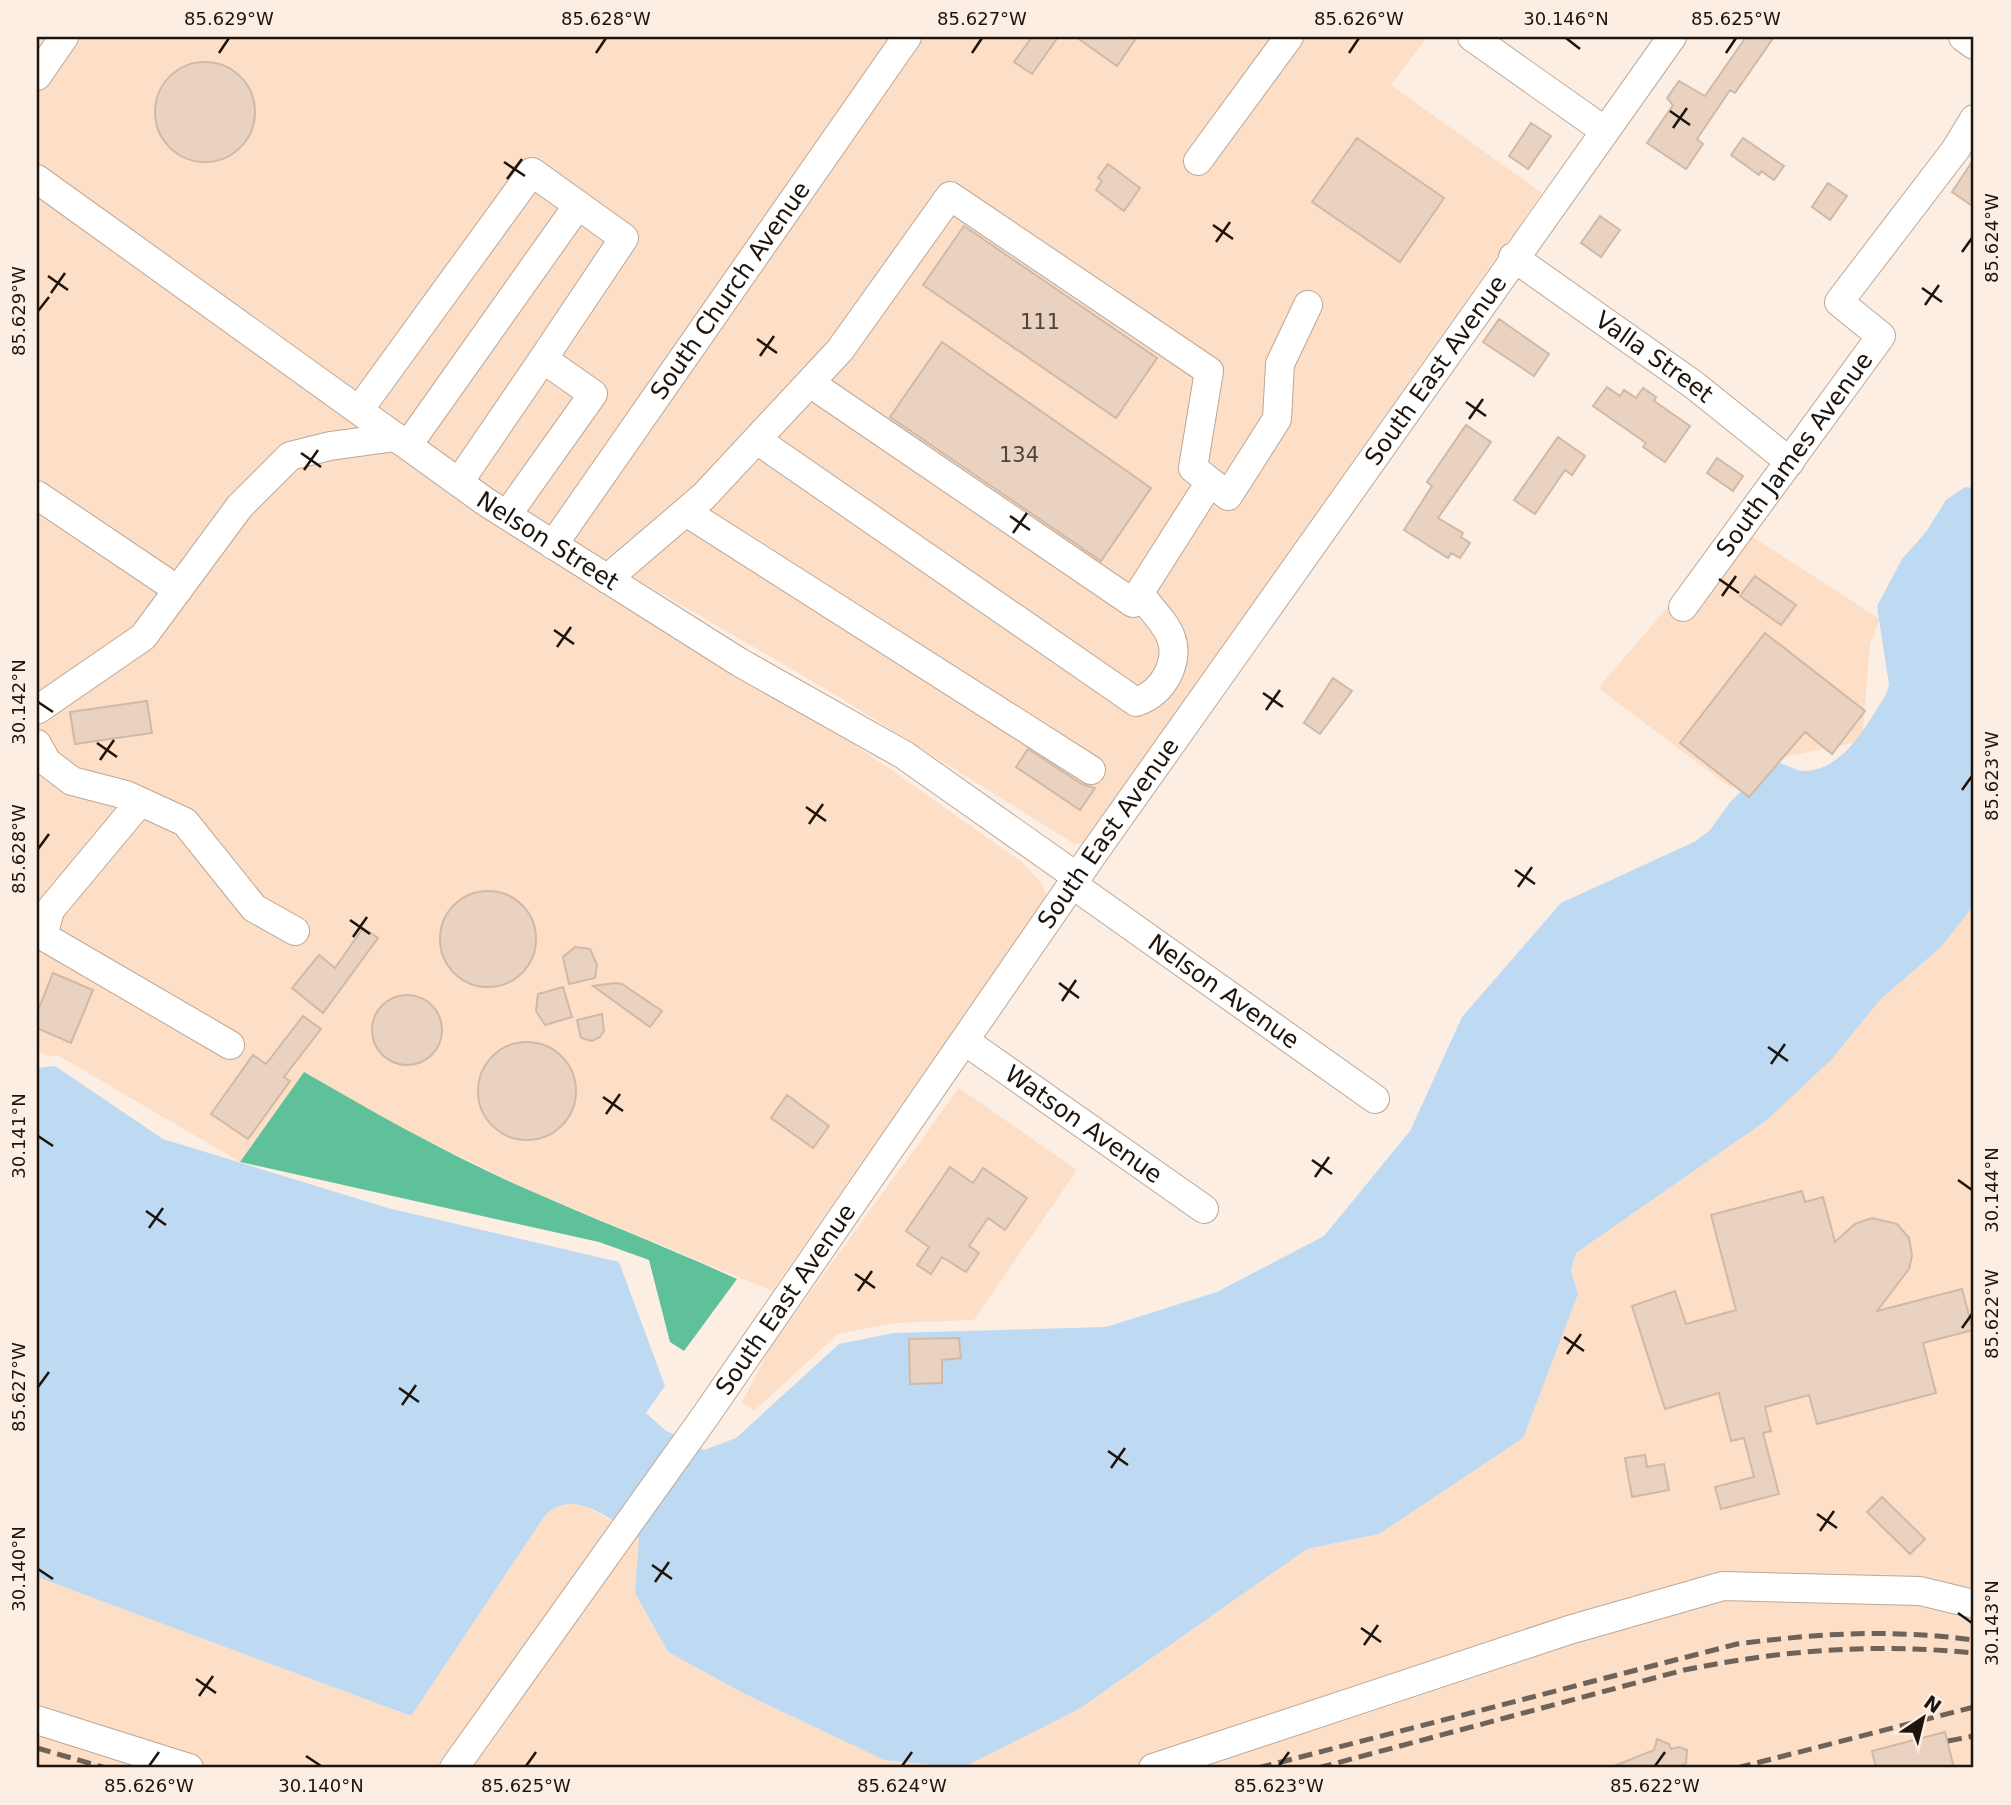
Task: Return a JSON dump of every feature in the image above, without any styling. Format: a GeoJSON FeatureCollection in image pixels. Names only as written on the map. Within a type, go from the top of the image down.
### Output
{"type":"FeatureCollection","features":[{"type":"Feature","properties":{"kind":"street"},"geometry":{"type":"LineString","coordinates":[[37,76],[64,37]]}},
{"type":"Feature","properties":{"kind":"street","name":"South Church Avenue"},"geometry":{"type":"LineString","coordinates":[[553,545],[907,37]]}},
{"type":"Feature","properties":{"kind":"street"},"geometry":{"type":"LineString","coordinates":[[1198,161],[1289,37]]}},
{"type":"Feature","properties":{"kind":"street"},"geometry":{"type":"LineString","coordinates":[[1472,37],[1605,131]]}},
{"type":"Feature","properties":{"kind":"street","name":"South East Avenue"},"geometry":{"type":"LineString","coordinates":[[454,1768],[706,1415],[1074,881],[1513,257],[1672,37]]}},
{"type":"Feature","properties":{"kind":"street"},"geometry":{"type":"LineString","coordinates":[[1963,37],[1974,45]]}},
{"type":"Feature","properties":{"kind":"street","name":"South James Avenue"},"geometry":{"type":"LineString","coordinates":[[1683,607],[1881,336],[1839,302],[1956,149],[1974,119]]}},
{"type":"Feature","properties":{"kind":"street"},"geometry":{"type":"LineString","coordinates":[[359,410],[532,172],[624,238],[459,482]]}},
{"type":"Feature","properties":{"kind":"street","name":"Nelson Street"},"geometry":{"type":"LineString","coordinates":[[37,178],[507,515],[739,662],[904,755],[1074,881]]}},
{"type":"Feature","properties":{"kind":"street"},"geometry":{"type":"LineString","coordinates":[[607,579],[686,512],[840,350],[950,195],[1209,371],[1193,468],[1228,496],[1277,419],[1280,364],[1308,305]]}},
{"type":"Feature","properties":{"kind":"street"},"geometry":{"type":"LineString","coordinates":[[37,710],[143,637],[240,506],[290,456],[330,446],[402,441],[578,205]]}},
{"type":"Feature","properties":{"kind":"street","name":"Valla Street"},"geometry":{"type":"LineString","coordinates":[[1513,257],[1694,385],[1790,462]]}},
{"type":"Feature","properties":{"kind":"street"},"geometry":{"type":"LineString","coordinates":[[507,515],[593,394],[543,359]]}},
{"type":"Feature","properties":{"kind":"street"},"geometry":{"type":"LineString","coordinates":[[810,383],[1133,603],[1210,482]]}},
{"type":"Feature","properties":{"kind":"street"},"geometry":{"type":"LineString","coordinates":[[757,440],[1136,702],[1149,697],[1164,682],[1176,658],[1175,641],[1139,593]]}},
{"type":"Feature","properties":{"kind":"street"},"geometry":{"type":"LineString","coordinates":[[37,495],[178,590]]}},
{"type":"Feature","properties":{"kind":"street"},"geometry":{"type":"LineString","coordinates":[[686,512],[1091,770]]}},
{"type":"Feature","properties":{"kind":"street"},"geometry":{"type":"LineString","coordinates":[[37,744],[47,762],[72,781],[140,802],[185,822],[254,908],[295,931]]}},
{"type":"Feature","properties":{"kind":"street"},"geometry":{"type":"LineString","coordinates":[[140,802],[50,910],[40,938],[230,1045]]}},
{"type":"Feature","properties":{"kind":"street","name":"Nelson Avenue"},"geometry":{"type":"LineString","coordinates":[[1074,881],[1375,1099]]}},
{"type":"Feature","properties":{"kind":"street","name":"Watson Avenue"},"geometry":{"type":"LineString","coordinates":[[965,1041],[1204,1209]]}},
{"type":"Feature","properties":{"kind":"street"},"geometry":{"type":"LineString","coordinates":[[1153,1768],[1569,1630],[1723,1586],[1920,1591],[1974,1604]]}},
{"type":"Feature","properties":{"kind":"street"},"geometry":{"type":"LineString","coordinates":[[37,1720],[189,1768]]}},
{"type":"Feature","properties":{"kind":"shaded area"},"geometry":{"type":"Polygon","coordinates":[[[37,37],[898,37],[551,529],[493,492],[37,163],[37,37]]]}},
{"type":"Feature","properties":{"kind":"shaded area"},"geometry":{"type":"Polygon","coordinates":[[[917,37],[1278,37],[1183,167],[1194,176],[1298,37],[1427,37],[1391,85],[1542,193],[1082,844],[1073,843],[826,689],[569,540],[917,37]]]}},
{"type":"Feature","properties":{"kind":"shaded area"},"geometry":{"type":"Polygon","coordinates":[[[37,194],[893,771],[1022,862],[1042,884],[1047,896],[772,1291],[531,1191],[391,1123],[304,1072],[240,1162],[59,1056],[48,1056],[37,1050],[37,194]]]}},
{"type":"Feature","properties":{"kind":"shaded area"},"geometry":{"type":"Polygon","coordinates":[[[1753,537],[1880,619],[1870,644],[1862,741],[1766,761],[1731,788],[1598,688],[1679,594],[1667,610],[1684,623],[1738,550],[1753,537]]]}},
{"type":"Feature","properties":{"kind":"shaded area"},"geometry":{"type":"Polygon","coordinates":[[[1974,905],[1974,1768],[962,1768],[1079,1709],[1307,1549],[1379,1534],[1523,1438],[1577,1289],[1571,1270],[1576,1253],[1767,1120],[1831,1060],[1881,999],[1941,947],[1974,905]]]}},
{"type":"Feature","properties":{"kind":"shaded area"},"geometry":{"type":"Polygon","coordinates":[[[959,1088],[1077,1170],[974,1320],[895,1323],[838,1334],[754,1411],[742,1402],[770,1348],[959,1088]]]}},
{"type":"Feature","properties":{"kind":"shaded area"},"geometry":{"type":"Polygon","coordinates":[[[567,1502],[582,1503],[639,1538],[635,1593],[668,1652],[743,1693],[884,1760],[949,1768],[37,1768],[37,1577],[410,1716],[546,1514],[556,1505],[567,1502]]]}},
{"type":"Feature","properties":{"kind":"green space"},"geometry":{"type":"Polygon","coordinates":[[[304,1072],[473,1164],[737,1279],[684,1351],[670,1342],[649,1260],[599,1242],[240,1162],[304,1072]]]}},
{"type":"Feature","properties":{"kind":"water"},"geometry":{"type":"Polygon","coordinates":[[[1965,487],[1974,488],[1974,905],[1941,947],[1881,999],[1831,1060],[1767,1120],[1576,1253],[1571,1270],[1578,1294],[1523,1438],[1379,1534],[1307,1549],[1079,1709],[962,1768],[884,1760],[743,1693],[668,1652],[635,1593],[639,1538],[582,1505],[558,1507],[546,1514],[411,1716],[37,1577],[37,1068],[55,1066],[163,1139],[388,1208],[619,1262],[665,1386],[646,1413],[665,1430],[704,1450],[736,1438],[839,1344],[894,1333],[1106,1327],[1217,1292],[1324,1236],[1410,1131],[1462,1017],[1561,903],[1696,841],[1710,830],[1731,801],[1773,762],[1800,771],[1818,769],[1831,763],[1853,744],[1886,695],[1889,685],[1877,606],[1902,559],[1926,532],[1946,500],[1965,487]]]}},
{"type":"Feature","properties":{"kind":"building"},"geometry":{"type":"Polygon","coordinates":[[[1032,37],[1058,37],[1032,74],[1014,62],[1032,37]]]}},
{"type":"Feature","properties":{"kind":"building"},"geometry":{"type":"Polygon","coordinates":[[[1076,37],[1137,37],[1117,66],[1076,37]]]}},
{"type":"Feature","properties":{"kind":"building"},"geometry":{"type":"Polygon","coordinates":[[[1746,37],[1774,37],[1735,93],[1730,90],[1697,139],[1703,144],[1686,169],[1647,143],[1673,105],[1667,98],[1679,81],[1705,96],[1746,37]]]}},
{"type":"Feature","properties":{"kind":"building"},"geometry":{"type":"Polygon","coordinates":[[[205,62],[224,66],[240,77],[251,93],[255,112],[251,131],[240,147],[224,158],[205,162],[186,158],[170,147],[159,131],[155,112],[159,93],[170,77],[186,66],[205,62]]]}},
{"type":"Feature","properties":{"kind":"building"},"geometry":{"type":"Polygon","coordinates":[[[1531,123],[1551,136],[1528,169],[1509,156],[1531,123]]]}},
{"type":"Feature","properties":{"kind":"building"},"geometry":{"type":"Polygon","coordinates":[[[1357,138],[1444,198],[1400,262],[1312,202],[1357,138]]]}},
{"type":"Feature","properties":{"kind":"building"},"geometry":{"type":"Polygon","coordinates":[[[1743,138],[1784,166],[1774,180],[1761,171],[1759,175],[1731,155],[1743,138]]]}},
{"type":"Feature","properties":{"kind":"building"},"geometry":{"type":"Polygon","coordinates":[[[1974,159],[1974,207],[1952,192],[1974,159]]]}},
{"type":"Feature","properties":{"kind":"building"},"geometry":{"type":"Polygon","coordinates":[[[1108,164],[1140,188],[1124,211],[1096,190],[1102,181],[1098,178],[1108,164]]]}},
{"type":"Feature","properties":{"kind":"building"},"geometry":{"type":"Polygon","coordinates":[[[1828,183],[1847,196],[1830,220],[1812,207],[1828,183]]]}},
{"type":"Feature","properties":{"kind":"building"},"geometry":{"type":"Polygon","coordinates":[[[1600,216],[1620,230],[1601,257],[1581,243],[1600,216]]]}},
{"type":"Feature","properties":{"kind":"building"},"geometry":{"type":"Polygon","coordinates":[[[964,226],[1157,358],[1116,418],[923,285],[964,226]]]}},
{"type":"Feature","properties":{"kind":"building"},"geometry":{"type":"Polygon","coordinates":[[[1499,319],[1549,354],[1534,376],[1483,342],[1499,319]]]}},
{"type":"Feature","properties":{"kind":"building"},"geometry":{"type":"Polygon","coordinates":[[[942,342],[1151,488],[1101,561],[890,417],[942,342]]]}},
{"type":"Feature","properties":{"kind":"building"},"geometry":{"type":"Polygon","coordinates":[[[1607,387],[1620,396],[1624,390],[1636,398],[1643,388],[1656,397],[1654,401],[1690,426],[1665,462],[1643,447],[1646,443],[1593,406],[1607,387]]]}},
{"type":"Feature","properties":{"kind":"building"},"geometry":{"type":"Polygon","coordinates":[[[1466,425],[1491,442],[1438,518],[1463,533],[1461,537],[1470,543],[1460,558],[1451,553],[1448,558],[1404,530],[1432,486],[1427,482],[1466,425]]]}},
{"type":"Feature","properties":{"kind":"building"},"geometry":{"type":"Polygon","coordinates":[[[1558,437],[1585,456],[1572,475],[1565,470],[1535,514],[1514,500],[1558,437]]]}},
{"type":"Feature","properties":{"kind":"building"},"geometry":{"type":"Polygon","coordinates":[[[1717,458],[1743,476],[1733,491],[1707,473],[1717,458]]]}},
{"type":"Feature","properties":{"kind":"building"},"geometry":{"type":"Polygon","coordinates":[[[1755,576],[1796,605],[1781,625],[1740,596],[1755,576]]]}},
{"type":"Feature","properties":{"kind":"building"},"geometry":{"type":"Polygon","coordinates":[[[1765,633],[1865,711],[1832,754],[1805,732],[1749,797],[1680,743],[1765,633]]]}},
{"type":"Feature","properties":{"kind":"building"},"geometry":{"type":"Polygon","coordinates":[[[1333,678],[1352,691],[1320,734],[1304,723],[1333,678]]]}},
{"type":"Feature","properties":{"kind":"building"},"geometry":{"type":"Polygon","coordinates":[[[147,701],[152,733],[75,744],[70,712],[147,701]]]}},
{"type":"Feature","properties":{"kind":"building"},"geometry":{"type":"Polygon","coordinates":[[[1028,749],[1082,784],[1095,788],[1080,810],[1016,767],[1028,749]]]}},
{"type":"Feature","properties":{"kind":"building"},"geometry":{"type":"Polygon","coordinates":[[[488,891],[506,894],[522,905],[533,921],[536,939],[533,957],[522,973],[506,984],[488,987],[470,984],[454,973],[443,957],[440,939],[443,921],[454,905],[470,894],[488,891]]]}},
{"type":"Feature","properties":{"kind":"building"},"geometry":{"type":"Polygon","coordinates":[[[363,928],[378,938],[323,1013],[292,988],[319,955],[335,968],[363,928]]]}},
{"type":"Feature","properties":{"kind":"building"},"geometry":{"type":"Polygon","coordinates":[[[575,947],[590,949],[597,965],[595,978],[569,984],[563,957],[575,947]]]}},
{"type":"Feature","properties":{"kind":"building"},"geometry":{"type":"Polygon","coordinates":[[[53,973],[93,990],[71,1043],[37,1028],[37,1013],[53,973]]]}},
{"type":"Feature","properties":{"kind":"building"},"geometry":{"type":"Polygon","coordinates":[[[622,984],[662,1011],[650,1027],[593,986],[622,984]]]}},
{"type":"Feature","properties":{"kind":"building"},"geometry":{"type":"Polygon","coordinates":[[[563,987],[572,1017],[545,1025],[536,1011],[538,994],[563,987]]]}},
{"type":"Feature","properties":{"kind":"building"},"geometry":{"type":"Polygon","coordinates":[[[414,995],[427,1001],[436,1010],[440,1016],[440,1044],[432,1055],[421,1063],[400,1065],[382,1055],[374,1044],[372,1023],[382,1005],[393,997],[414,995]]]}},
{"type":"Feature","properties":{"kind":"building"},"geometry":{"type":"Polygon","coordinates":[[[602,1014],[604,1031],[600,1037],[592,1041],[581,1038],[577,1020],[602,1014]]]}},
{"type":"Feature","properties":{"kind":"building"},"geometry":{"type":"Polygon","coordinates":[[[303,1016],[321,1029],[284,1077],[290,1081],[248,1139],[211,1114],[253,1055],[266,1064],[303,1016]]]}},
{"type":"Feature","properties":{"kind":"building"},"geometry":{"type":"Polygon","coordinates":[[[527,1042],[546,1046],[561,1057],[572,1072],[576,1091],[572,1110],[561,1125],[546,1136],[527,1140],[508,1136],[493,1125],[482,1110],[478,1091],[482,1072],[493,1057],[508,1046],[527,1042]]]}},
{"type":"Feature","properties":{"kind":"building"},"geometry":{"type":"Polygon","coordinates":[[[787,1095],[829,1126],[813,1148],[771,1118],[787,1095]]]}},
{"type":"Feature","properties":{"kind":"building"},"geometry":{"type":"Polygon","coordinates":[[[950,1167],[973,1183],[983,1168],[1027,1198],[1005,1230],[988,1218],[969,1246],[979,1253],[966,1272],[942,1257],[931,1274],[917,1265],[929,1247],[906,1231],[950,1167]]]}},
{"type":"Feature","properties":{"kind":"building"},"geometry":{"type":"Polygon","coordinates":[[[1802,1191],[1805,1202],[1823,1197],[1835,1242],[1855,1224],[1872,1218],[1897,1224],[1909,1238],[1912,1256],[1909,1269],[1877,1311],[1962,1289],[1973,1330],[1923,1343],[1936,1393],[1817,1424],[1809,1395],[1765,1407],[1771,1431],[1763,1433],[1779,1494],[1721,1509],[1715,1487],[1754,1477],[1744,1438],[1731,1441],[1719,1393],[1665,1409],[1632,1306],[1675,1291],[1686,1324],[1736,1310],[1711,1215],[1802,1191]]]}},
{"type":"Feature","properties":{"kind":"building"},"geometry":{"type":"Polygon","coordinates":[[[959,1338],[961,1358],[942,1360],[942,1383],[910,1384],[909,1339],[959,1338]]]}},
{"type":"Feature","properties":{"kind":"building"},"geometry":{"type":"Polygon","coordinates":[[[1645,1455],[1647,1467],[1664,1464],[1669,1490],[1632,1497],[1625,1458],[1645,1455]]]}},
{"type":"Feature","properties":{"kind":"building"},"geometry":{"type":"Polygon","coordinates":[[[1882,1497],[1925,1539],[1910,1554],[1867,1512],[1882,1497]]]}},
{"type":"Feature","properties":{"kind":"building"},"geometry":{"type":"Polygon","coordinates":[[[1945,1732],[1954,1768],[1876,1768],[1872,1751],[1945,1732]]]}},
{"type":"Feature","properties":{"kind":"building"},"geometry":{"type":"Polygon","coordinates":[[[1657,1739],[1669,1744],[1671,1749],[1679,1747],[1687,1750],[1686,1763],[1678,1767],[1609,1768],[1654,1750],[1657,1739]]]}},
{"type":"Feature","properties":{"kind":"railway"},"geometry":{"type":"LineString","coordinates":[[1258,1768],[1737,1644],[1856,1634],[1913,1634],[1974,1640]]}},
{"type":"Feature","properties":{"kind":"railway"},"geometry":{"type":"LineString","coordinates":[[1318,1768],[1684,1670],[1721,1663],[1828,1650],[1900,1649],[1974,1653]]}},
{"type":"Feature","properties":{"kind":"railway"},"geometry":{"type":"LineString","coordinates":[[1737,1768],[1974,1707]]}},
{"type":"Feature","properties":{"kind":"railway"},"geometry":{"type":"LineString","coordinates":[[1948,1741],[1974,1736]]}},
{"type":"Feature","properties":{"kind":"railway"},"geometry":{"type":"LineString","coordinates":[[37,1748],[106,1768]]}}]}
